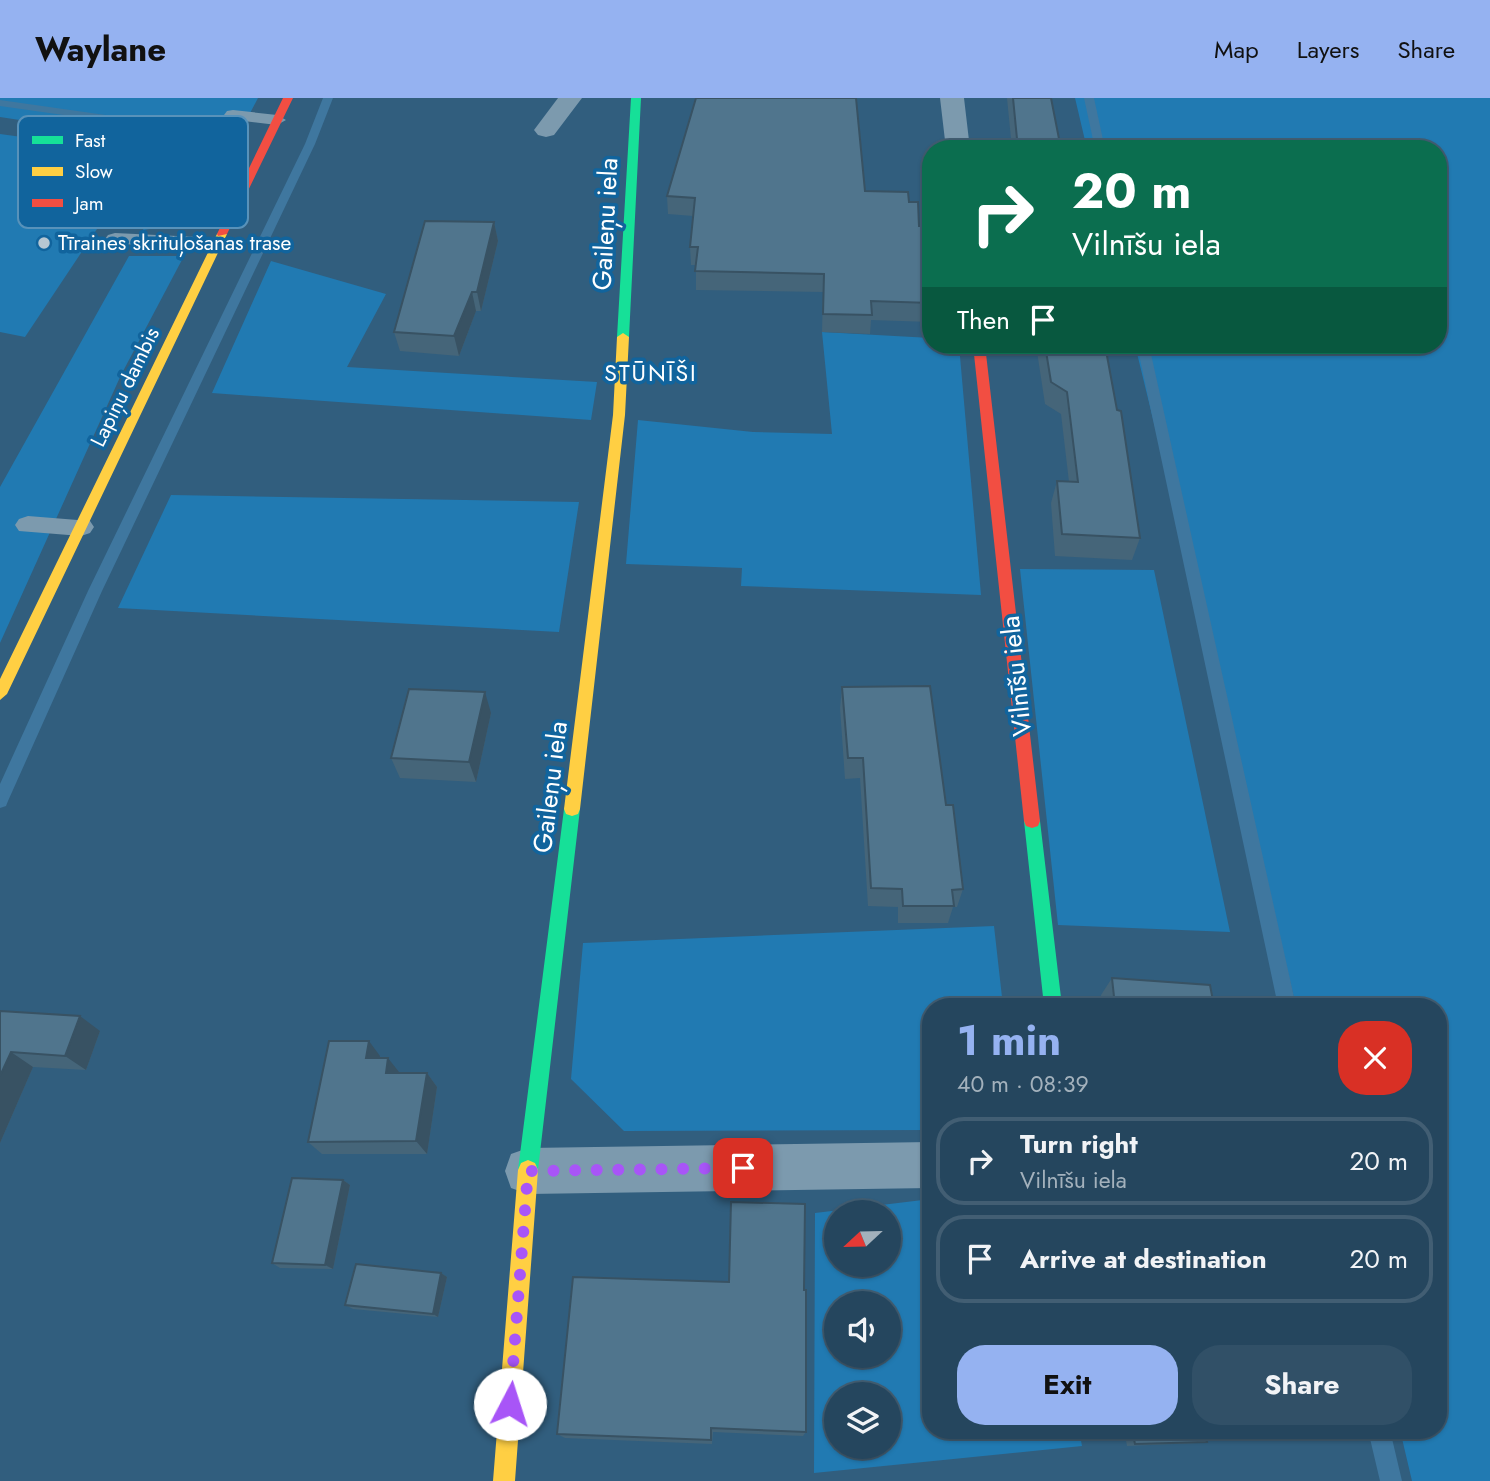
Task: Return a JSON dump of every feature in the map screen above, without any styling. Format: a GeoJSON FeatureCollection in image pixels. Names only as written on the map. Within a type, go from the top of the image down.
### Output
{"type":"FeatureCollection","features":[{"type":"Feature","properties":{"kind":"street","name":"Lapiņu dambis"},"geometry":{"type":"LineString","coordinates":[[248,181],[288,98]]}},
{"type":"Feature","properties":{"kind":"street"},"geometry":{"type":"LineString","coordinates":[[546,131],[570,98]]}},
{"type":"Feature","properties":{"kind":"street","name":"Gaileņu iela"},"geometry":{"type":"LineString","coordinates":[[504,1481],[528,1171],[619,415],[636,98]]}},
{"type":"Feature","properties":{"kind":"street"},"geometry":{"type":"LineString","coordinates":[[952,98],[957,140]]}},
{"type":"Feature","properties":{"kind":"street","name":"Lapiņu dambis"},"geometry":{"type":"LineString","coordinates":[[0,694],[226,228]]}},
{"type":"Feature","properties":{"kind":"street","name":"Vilnīšu iela"},"geometry":{"type":"LineString","coordinates":[[980,354],[1052,998]]}},
{"type":"Feature","properties":{"kind":"street"},"geometry":{"type":"LineString","coordinates":[[528,1171],[922,1165]]}},
{"type":"Feature","properties":{"kind":"lane"},"geometry":{"type":"LineString","coordinates":[[233,115],[242,116]]}},
{"type":"Feature","properties":{"kind":"lane"},"geometry":{"type":"LineString","coordinates":[[248,117],[277,120]]}},
{"type":"Feature","properties":{"kind":"lane"},"geometry":{"type":"LineString","coordinates":[[115,239],[218,244]]}},
{"type":"Feature","properties":{"kind":"lane"},"geometry":{"type":"LineString","coordinates":[[28,525],[81,527]]}},
{"type":"Feature","properties":{"kind":"shaded area"},"geometry":{"type":"Polygon","coordinates":[[[0,98],[258,98],[248,117],[18,116],[18,120],[0,117],[0,98]]]}},
{"type":"Feature","properties":{"kind":"shaded area"},"geometry":{"type":"Polygon","coordinates":[[[1075,98],[1490,98],[1490,1481],[1412,1481],[1402,1439],[1447,1439],[1447,998],[1294,998],[1137,354],[1447,354],[1447,140],[1085,140],[1075,98]]]}},
{"type":"Feature","properties":{"kind":"shaded area"},"geometry":{"type":"Polygon","coordinates":[[[0,134],[18,136],[18,228],[98,228],[25,337],[0,332],[0,134]]]}},
{"type":"Feature","properties":{"kind":"shaded area"},"geometry":{"type":"Polygon","coordinates":[[[129,256],[184,256],[121,375],[0,643],[0,487],[129,256]]]}},
{"type":"Feature","properties":{"kind":"shaded area"},"geometry":{"type":"Polygon","coordinates":[[[271,261],[386,294],[347,367],[597,382],[591,420],[212,393],[271,261]]]}},
{"type":"Feature","properties":{"kind":"shaded area"},"geometry":{"type":"Polygon","coordinates":[[[822,332],[922,338],[922,354],[960,354],[981,595],[741,586],[742,568],[626,564],[638,420],[753,432],[832,434],[822,332]]]}},
{"type":"Feature","properties":{"kind":"shaded area"},"geometry":{"type":"Polygon","coordinates":[[[171,495],[579,502],[559,632],[118,608],[171,495]]]}},
{"type":"Feature","properties":{"kind":"shaded area"},"geometry":{"type":"Polygon","coordinates":[[[1020,569],[1154,570],[1230,932],[1058,925],[1020,569]]]}},
{"type":"Feature","properties":{"kind":"shaded area"},"geometry":{"type":"Polygon","coordinates":[[[994,926],[1002,998],[922,998],[922,1130],[624,1131],[571,1079],[583,943],[994,926]]]}},
{"type":"Feature","properties":{"kind":"shaded area"},"geometry":{"type":"Polygon","coordinates":[[[922,1200],[922,1439],[1081,1439],[1082,1446],[814,1473],[815,1213],[824,1212],[824,1278],[901,1278],[901,1203],[922,1200]]]}},
{"type":"Feature","properties":{"kind":"building"},"geometry":{"type":"Polygon","coordinates":[[[696,98],[856,98],[865,191],[908,192],[909,202],[918,202],[919,226],[922,226],[922,303],[871,301],[872,315],[823,314],[824,274],[695,271],[698,247],[690,247],[695,198],[667,196],[696,98]]]}},
{"type":"Feature","properties":{"kind":"building"},"geometry":{"type":"Polygon","coordinates":[[[1013,98],[1051,98],[1059,140],[1017,140],[1013,98]]]}},
{"type":"Feature","properties":{"kind":"building"},"geometry":{"type":"Polygon","coordinates":[[[425,221],[494,222],[477,292],[472,292],[454,336],[394,332],[425,221]]]}},
{"type":"Feature","properties":{"kind":"building"},"geometry":{"type":"Polygon","coordinates":[[[1046,354],[1107,354],[1117,410],[1121,411],[1140,538],[1062,534],[1057,481],[1078,482],[1067,392],[1051,382],[1046,354]]]}},
{"type":"Feature","properties":{"kind":"building"},"geometry":{"type":"Polygon","coordinates":[[[930,686],[946,805],[953,805],[963,889],[952,890],[954,906],[903,906],[902,889],[871,888],[863,758],[848,758],[842,687],[930,686]]]}},
{"type":"Feature","properties":{"kind":"building"},"geometry":{"type":"Polygon","coordinates":[[[409,689],[485,692],[469,762],[391,758],[409,689]]]}},
{"type":"Feature","properties":{"kind":"building"},"geometry":{"type":"Polygon","coordinates":[[[1112,978],[1210,985],[1212,998],[1114,998],[1112,978]]]}},
{"type":"Feature","properties":{"kind":"building"},"geometry":{"type":"Polygon","coordinates":[[[0,1011],[80,1016],[65,1056],[11,1052],[0,1076],[0,1011]]]}},
{"type":"Feature","properties":{"kind":"building"},"geometry":{"type":"Polygon","coordinates":[[[329,1041],[369,1041],[366,1058],[388,1058],[386,1073],[427,1073],[416,1141],[308,1142],[329,1041]]]}},
{"type":"Feature","properties":{"kind":"building"},"geometry":{"type":"Polygon","coordinates":[[[292,1178],[343,1180],[325,1265],[272,1263],[292,1178]]]}},
{"type":"Feature","properties":{"kind":"building"},"geometry":{"type":"Polygon","coordinates":[[[731,1202],[805,1204],[806,1432],[711,1428],[711,1440],[557,1434],[573,1277],[729,1282],[731,1202]]]}},
{"type":"Feature","properties":{"kind":"building"},"geometry":{"type":"Polygon","coordinates":[[[356,1264],[441,1273],[433,1314],[345,1305],[356,1264]]]}},
{"type":"Feature","properties":{"kind":"building"},"geometry":{"type":"Polygon","coordinates":[[[1134,1439],[1206,1439],[1207,1442],[1135,1444],[1134,1439]]]}},
{"type":"Feature","properties":{"kind":"waterway"},"geometry":{"type":"LineString","coordinates":[[0,801],[95,591],[310,144],[328,98]]}},
{"type":"Feature","properties":{"kind":"waterway"},"geometry":{"type":"LineString","coordinates":[[1089,98],[1098,140]]}},
{"type":"Feature","properties":{"kind":"waterway"},"geometry":{"type":"LineString","coordinates":[[0,103],[91,116]]}},
{"type":"Feature","properties":{"kind":"waterway"},"geometry":{"type":"LineString","coordinates":[[1145,354],[1285,998]]}},
{"type":"Feature","properties":{"kind":"waterway"},"geometry":{"type":"LineString","coordinates":[[1381,1439],[1391,1481]]}},
{"type":"Feature","properties":{"kind":"traffic: fast"},"geometry":{"type":"LineString","coordinates":[[623,337],[636,98]]}},
{"type":"Feature","properties":{"kind":"traffic: fast"},"geometry":{"type":"LineString","coordinates":[[528,1170],[572,809]]}},
{"type":"Feature","properties":{"kind":"traffic: fast"},"geometry":{"type":"LineString","coordinates":[[1032,821],[1052,998]]}},
{"type":"Feature","properties":{"kind":"traffic: slow"},"geometry":{"type":"LineString","coordinates":[[0,694],[222,234]]}},
{"type":"Feature","properties":{"kind":"traffic: slow"},"geometry":{"type":"LineString","coordinates":[[572,809],[619,415],[623,337]]}},
{"type":"Feature","properties":{"kind":"traffic: slow"},"geometry":{"type":"LineString","coordinates":[[504,1481],[528,1170]]}},
{"type":"Feature","properties":{"kind":"traffic: jam"},"geometry":{"type":"LineString","coordinates":[[248,180],[288,98]]}},
{"type":"Feature","properties":{"kind":"traffic: jam"},"geometry":{"type":"LineString","coordinates":[[222,234],[225,228]]}},
{"type":"Feature","properties":{"kind":"traffic: jam"},"geometry":{"type":"LineString","coordinates":[[980,354],[1032,821]]}},
{"type":"Feature","properties":{"kind":"place","name":"Tīraines skrituļošanas trase"},"geometry":{"type":"Point","coordinates":[44,243]}},
{"type":"Feature","properties":{"kind":"district","name":"STŪNĪŠI"},"geometry":{"type":"Point","coordinates":[651,373]}},
{"type":"Feature","properties":{"kind":"route"},"geometry":{"type":"LineString","coordinates":[[510,1404],[528,1171],[743,1168]]}}]}
